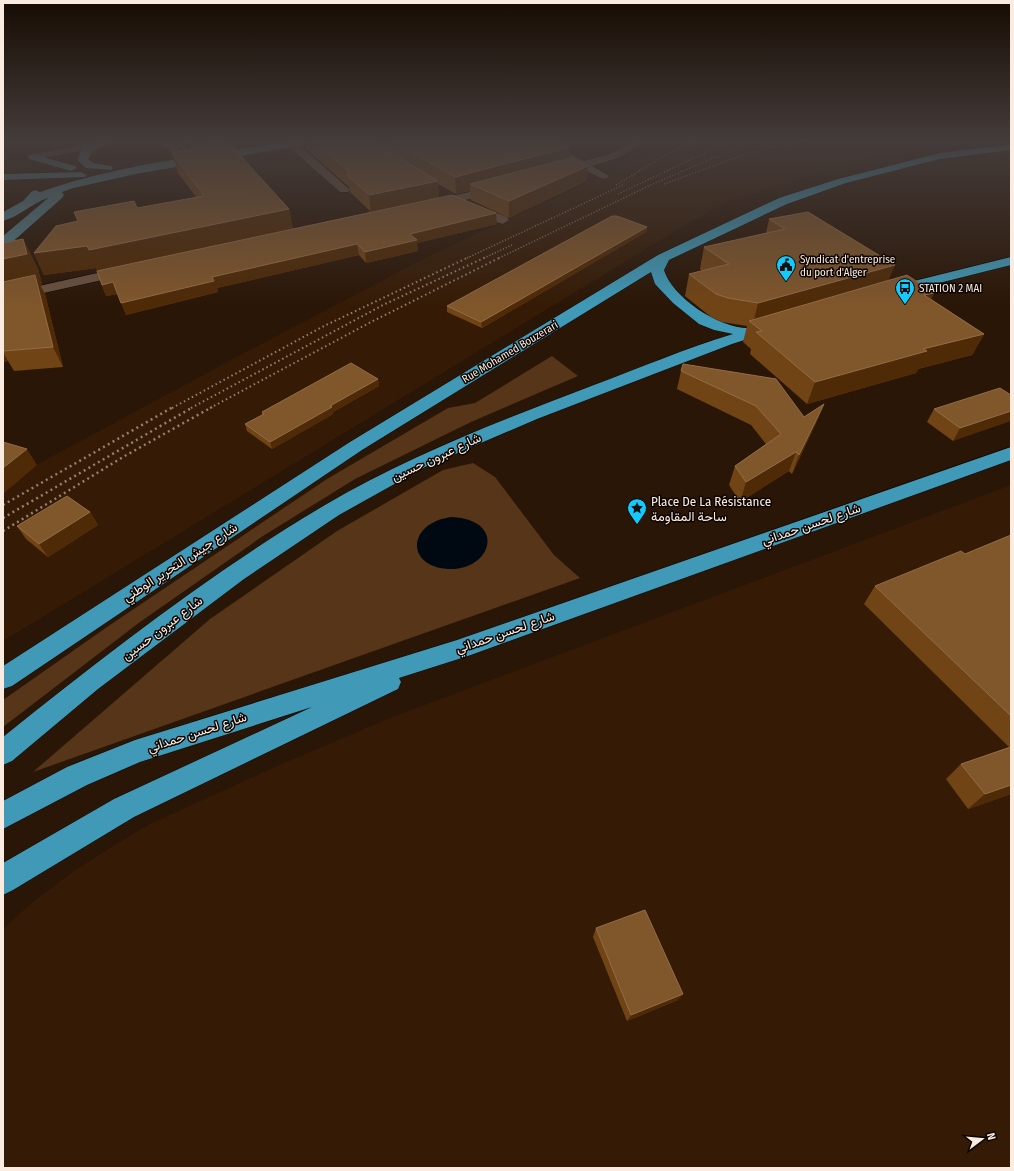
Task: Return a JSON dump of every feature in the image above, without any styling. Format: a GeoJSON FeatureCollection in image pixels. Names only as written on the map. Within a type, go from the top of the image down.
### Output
{"type":"FeatureCollection","features":[{"type":"Feature","properties":{"kind":"highway","name":"Rue Mohamed Bouzerari"},"geometry":{"type":"LineString","coordinates":[[356,446],[663,258],[795,197]]}},
{"type":"Feature","properties":{"kind":"highway"},"geometry":{"type":"LineString","coordinates":[[663,258],[656,270],[660,281],[704,321],[719,327],[754,332]]}},
{"type":"Feature","properties":{"kind":"highway"},"geometry":{"type":"LineString","coordinates":[[870,298],[1011,261]]}},
{"type":"Feature","properties":{"kind":"highway","name":"شارع عبرون حسين"},"geometry":{"type":"LineString","coordinates":[[3,753],[89,682],[236,573],[332,510],[418,463],[531,415],[726,340],[790,322]]}},
{"type":"Feature","properties":{"kind":"highway","name":"شارع جيش التحرير الوطني"},"geometry":{"type":"LineString","coordinates":[[3,679],[356,446]]}},
{"type":"Feature","properties":{"kind":"highway","name":"شارع لحسن حمداني"},"geometry":{"type":"LineString","coordinates":[[3,816],[77,776],[135,752],[460,649],[1011,453]]}},
{"type":"Feature","properties":{"kind":"highway"},"geometry":{"type":"LineString","coordinates":[[3,880],[124,808],[460,649]]}},
{"type":"Feature","properties":{"kind":"main road"},"geometry":{"type":"LineString","coordinates":[[5,217],[23,207],[33,199],[39,197]]}},
{"type":"Feature","properties":{"kind":"main road"},"geometry":{"type":"LineString","coordinates":[[3,243],[56,197]]}},
{"type":"Feature","properties":{"kind":"street"},"geometry":{"type":"LineString","coordinates":[[449,197],[503,220]]}},
{"type":"Feature","properties":{"kind":"street"},"geometry":{"type":"LineString","coordinates":[[415,208],[467,197]]}},
{"type":"Feature","properties":{"kind":"street"},"geometry":{"type":"LineString","coordinates":[[3,298],[143,267]]}},
{"type":"Feature","properties":{"kind":"shaded area"},"geometry":{"type":"Polygon","coordinates":[[[558,197],[741,197],[730,200],[682,227],[3,641],[3,483],[231,360],[427,257],[558,197]]]}},
{"type":"Feature","properties":{"kind":"shaded area"},"geometry":{"type":"Polygon","coordinates":[[[552,356],[578,376],[471,422],[355,479],[263,536],[140,622],[3,727],[3,700],[107,627],[327,479],[448,408],[475,403],[552,356]]]}},
{"type":"Feature","properties":{"kind":"shaded area"},"geometry":{"type":"Polygon","coordinates":[[[473,463],[495,477],[554,555],[580,578],[33,772],[210,619],[337,531],[443,470],[473,463]]]}},
{"type":"Feature","properties":{"kind":"shaded area"},"geometry":{"type":"Polygon","coordinates":[[[1011,485],[1011,1168],[3,1168],[3,929],[34,901],[74,871],[150,824],[282,764],[390,718],[1011,485]]]}},
{"type":"Feature","properties":{"kind":"shaded area"},"geometry":{"type":"Polygon","coordinates":[[[452,517],[469,520],[481,527],[487,535],[487,545],[483,554],[475,562],[463,567],[448,569],[434,566],[424,560],[418,553],[417,544],[420,535],[427,527],[437,521],[452,517]]]}},
{"type":"Feature","properties":{"kind":"building"},"geometry":{"type":"Polygon","coordinates":[[[200,197],[278,197],[289,209],[89,250],[87,246],[34,253],[56,226],[78,221],[74,212],[134,201],[137,208],[200,197]]]}},
{"type":"Feature","properties":{"kind":"building"},"geometry":{"type":"Polygon","coordinates":[[[444,197],[456,197],[496,213],[410,234],[417,240],[365,252],[357,244],[212,277],[214,281],[121,303],[113,282],[102,285],[97,271],[444,197]]]}},
{"type":"Feature","properties":{"kind":"building"},"geometry":{"type":"Polygon","coordinates":[[[499,197],[519,197],[509,201],[499,197]]]}},
{"type":"Feature","properties":{"kind":"building"},"geometry":{"type":"Polygon","coordinates":[[[808,212],[895,265],[758,303],[728,298],[716,294],[689,274],[729,264],[704,247],[785,229],[769,219],[808,212]]]}},
{"type":"Feature","properties":{"kind":"building"},"geometry":{"type":"Polygon","coordinates":[[[612,216],[617,216],[647,227],[481,322],[447,306],[612,216]]]}},
{"type":"Feature","properties":{"kind":"building"},"geometry":{"type":"Polygon","coordinates":[[[23,239],[27,254],[3,259],[3,243],[23,239]]]}},
{"type":"Feature","properties":{"kind":"building"},"geometry":{"type":"Polygon","coordinates":[[[35,275],[53,347],[3,351],[3,282],[35,275]]]}},
{"type":"Feature","properties":{"kind":"building"},"geometry":{"type":"Polygon","coordinates":[[[907,275],[934,293],[924,295],[984,334],[923,349],[927,351],[815,382],[756,332],[762,331],[749,321],[907,275]]]}},
{"type":"Feature","properties":{"kind":"building"},"geometry":{"type":"Polygon","coordinates":[[[351,363],[378,379],[270,442],[245,424],[264,414],[262,412],[351,363]]]}},
{"type":"Feature","properties":{"kind":"building"},"geometry":{"type":"Polygon","coordinates":[[[683,364],[776,379],[804,417],[824,404],[799,455],[796,452],[746,482],[735,466],[781,434],[756,406],[681,371],[683,364]]]}},
{"type":"Feature","properties":{"kind":"building"},"geometry":{"type":"Polygon","coordinates":[[[1000,388],[1011,395],[1011,411],[960,428],[934,409],[1000,388]]]}},
{"type":"Feature","properties":{"kind":"building"},"geometry":{"type":"Polygon","coordinates":[[[3,442],[27,449],[3,468],[3,442]]]}},
{"type":"Feature","properties":{"kind":"building"},"geometry":{"type":"Polygon","coordinates":[[[67,496],[90,512],[39,544],[17,526],[67,496]]]}},
{"type":"Feature","properties":{"kind":"building"},"geometry":{"type":"Polygon","coordinates":[[[1011,535],[1011,716],[875,586],[961,551],[965,554],[1011,535]]]}},
{"type":"Feature","properties":{"kind":"building"},"geometry":{"type":"Polygon","coordinates":[[[1011,747],[1011,785],[985,794],[961,764],[1011,747]]]}},
{"type":"Feature","properties":{"kind":"building"},"geometry":{"type":"Polygon","coordinates":[[[645,910],[683,994],[631,1015],[596,928],[645,910]]]}},
{"type":"Feature","properties":{"kind":"railway"},"geometry":{"type":"LineString","coordinates":[[467,258],[598,197]]}},
{"type":"Feature","properties":{"kind":"railway"},"geometry":{"type":"LineString","coordinates":[[499,258],[627,197]]}},
{"type":"Feature","properties":{"kind":"railway"},"geometry":{"type":"LineString","coordinates":[[484,258],[512,245]]}},
{"type":"Feature","properties":{"kind":"railway"},"geometry":{"type":"LineString","coordinates":[[172,408],[322,327],[469,257]]}},
{"type":"Feature","properties":{"kind":"railway"},"geometry":{"type":"LineString","coordinates":[[191,408],[383,305],[486,257]]}},
{"type":"Feature","properties":{"kind":"railway"},"geometry":{"type":"LineString","coordinates":[[210,408],[371,322],[499,258]]}},
{"type":"Feature","properties":{"kind":"railway"},"geometry":{"type":"LineString","coordinates":[[3,505],[173,407]]}},
{"type":"Feature","properties":{"kind":"railway"},"geometry":{"type":"LineString","coordinates":[[3,518],[193,407]]}},
{"type":"Feature","properties":{"kind":"railway"},"geometry":{"type":"LineString","coordinates":[[3,531],[123,457],[212,407]]}},
{"type":"Feature","properties":{"kind":"place","name":"Syndicat d'entreprise du port d'Alger"},"geometry":{"type":"Point","coordinates":[786,282]}},
{"type":"Feature","properties":{"kind":"place","name":"STATION 2 MAI"},"geometry":{"type":"Point","coordinates":[905,305]}},
{"type":"Feature","properties":{"kind":"place","name":"Place De La Résistance ساحة المقاومة"},"geometry":{"type":"Point","coordinates":[637,525]}}]}
